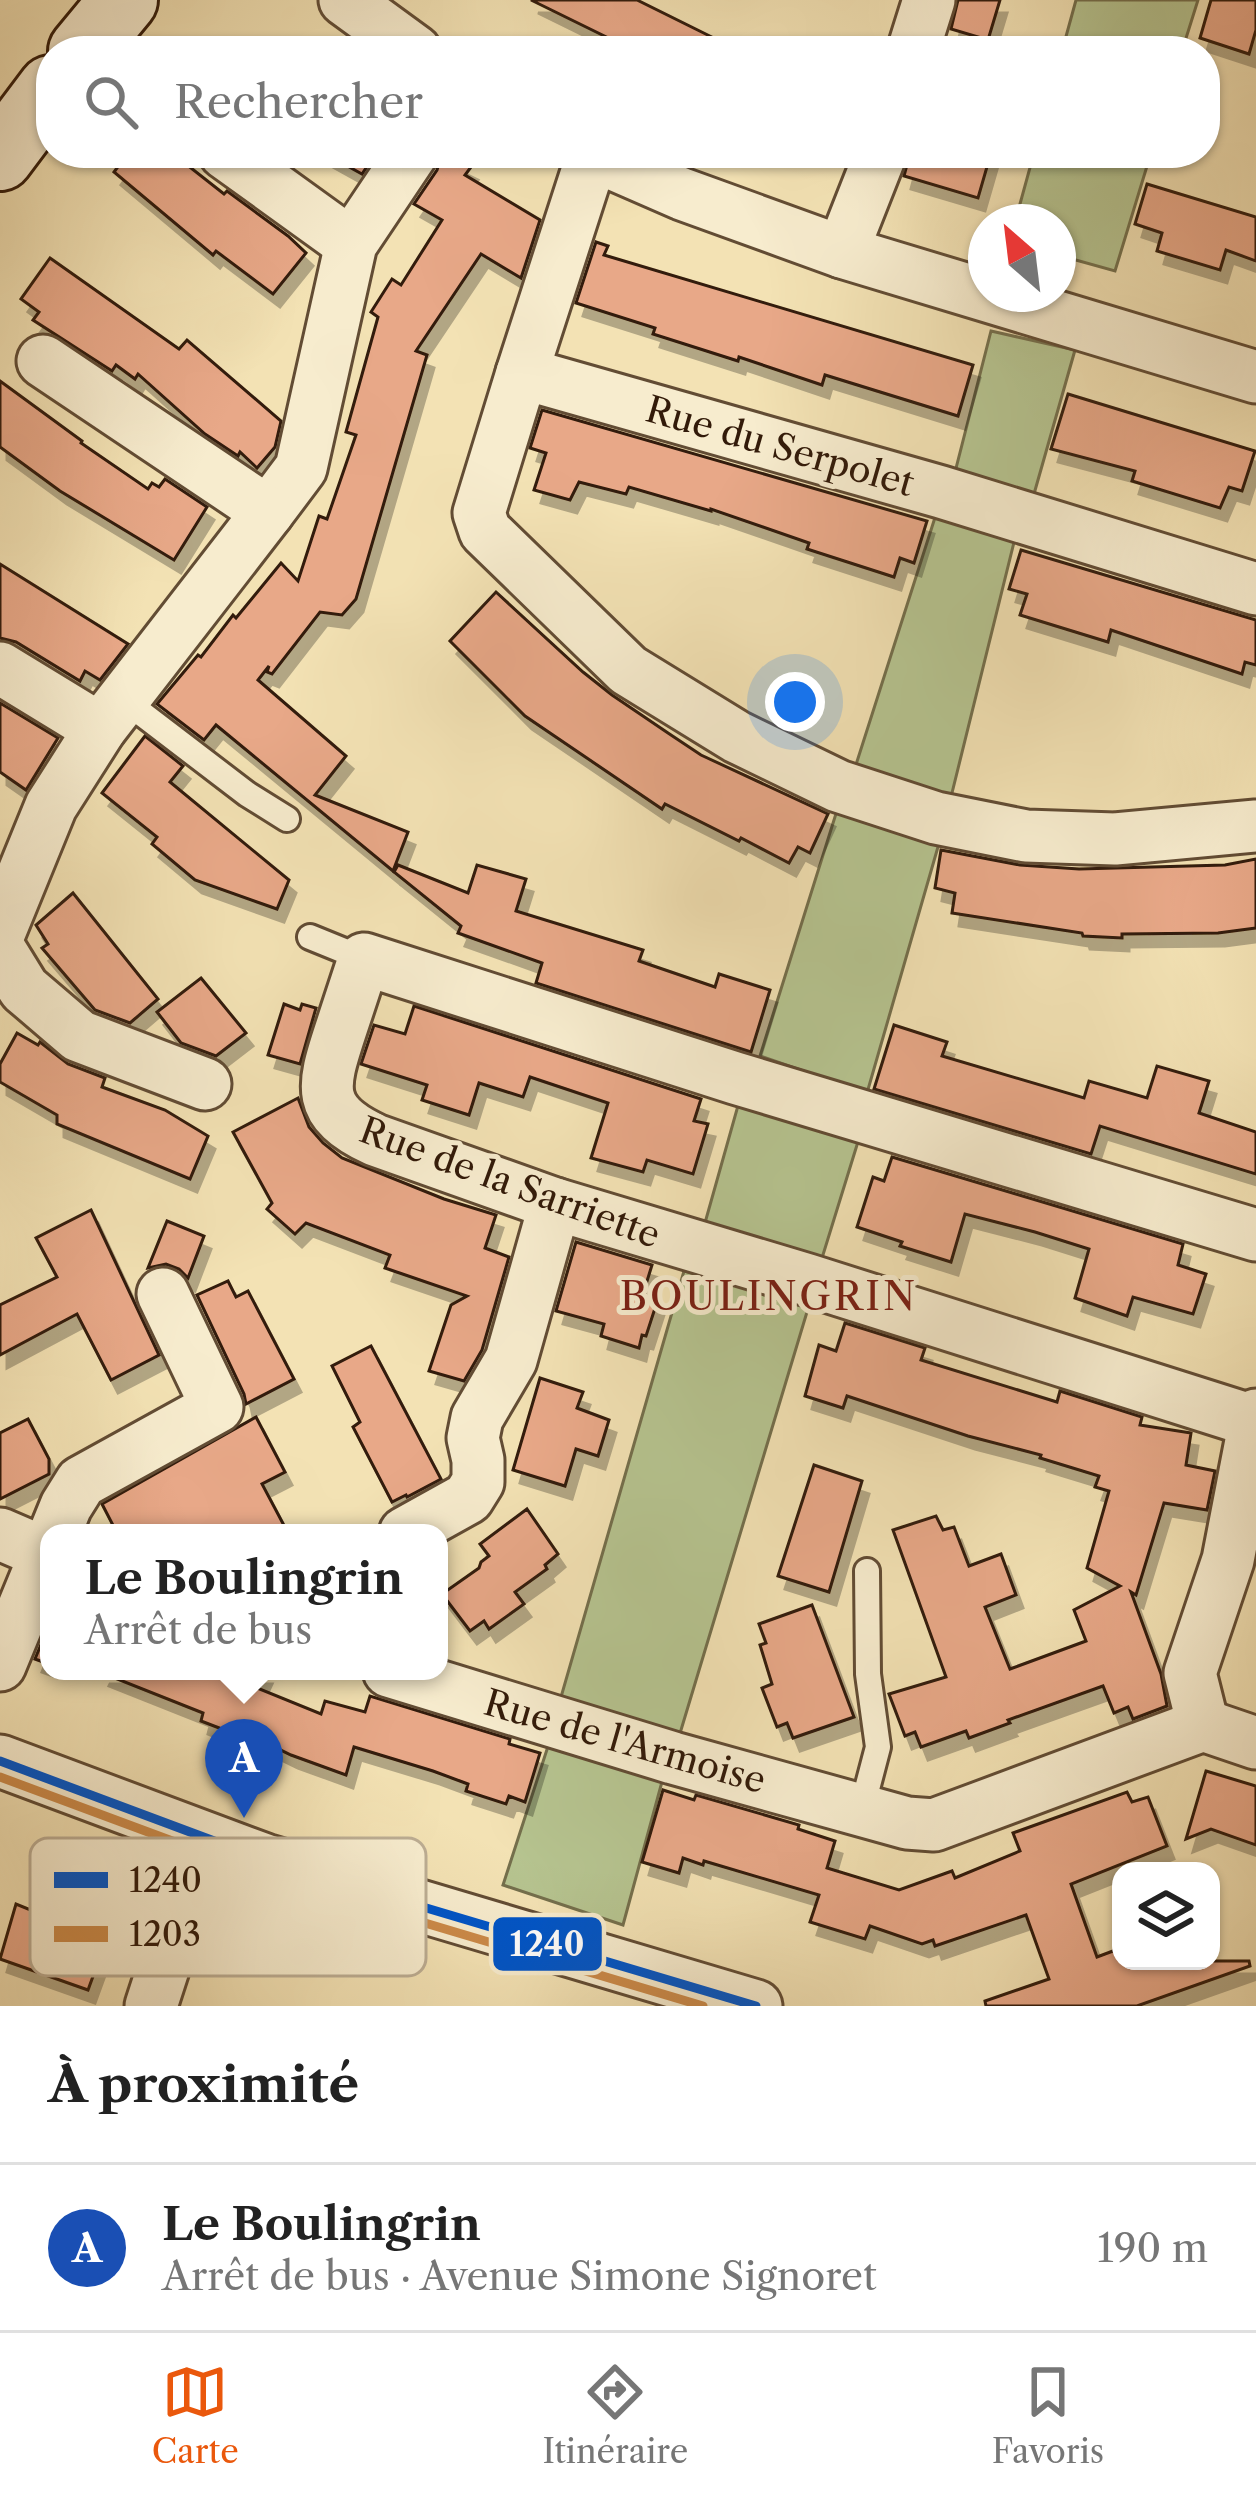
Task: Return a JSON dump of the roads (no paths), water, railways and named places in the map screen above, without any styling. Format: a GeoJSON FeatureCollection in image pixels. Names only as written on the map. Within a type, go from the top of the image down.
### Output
{"type":"FeatureCollection","features":[{"type":"Feature","properties":{"kind":"main road"},"geometry":{"type":"LineString","coordinates":[[94,36],[124,0]]}},
{"type":"Feature","properties":{"kind":"main road"},"geometry":{"type":"LineString","coordinates":[[0,157],[36,109]]}},
{"type":"Feature","properties":{"kind":"street"},"geometry":{"type":"LineString","coordinates":[[345,0],[406,28]]}},
{"type":"Feature","properties":{"kind":"street"},"geometry":{"type":"LineString","coordinates":[[918,36],[929,0]]}},
{"type":"Feature","properties":{"kind":"street"},"geometry":{"type":"LineString","coordinates":[[246,168],[351,244]]}},
{"type":"Feature","properties":{"kind":"street"},"geometry":{"type":"LineString","coordinates":[[0,931],[51,806],[112,715],[301,468],[351,244],[402,168]]}},
{"type":"Feature","properties":{"kind":"street"},"geometry":{"type":"LineString","coordinates":[[588,168],[479,514],[485,531],[628,670],[737,737],[838,786],[936,818],[1026,836],[1114,839],[1256,826]]}},
{"type":"Feature","properties":{"kind":"street"},"geometry":{"type":"LineString","coordinates":[[622,168],[842,252],[1256,377]]}},
{"type":"Feature","properties":{"kind":"street"},"geometry":{"type":"LineString","coordinates":[[842,252],[875,168]]}},
{"type":"Feature","properties":{"kind":"street"},"geometry":{"type":"LineString","coordinates":[[43,361],[268,512]]}},
{"type":"Feature","properties":{"kind":"street","name":"Rue du Serpolet"},"geometry":{"type":"LineString","coordinates":[[522,373],[941,492],[1256,589]]}},
{"type":"Feature","properties":{"kind":"street"},"geometry":{"type":"LineString","coordinates":[[0,668],[112,715]]}},
{"type":"Feature","properties":{"kind":"street"},"geometry":{"type":"LineString","coordinates":[[0,950],[23,989],[80,1036],[205,1084]]}},
{"type":"Feature","properties":{"kind":"street"},"geometry":{"type":"LineString","coordinates":[[364,959],[735,1078],[1256,1235]]}},
{"type":"Feature","properties":{"kind":"street","name":"Rue de la Sarriette"},"geometry":{"type":"LineString","coordinates":[[364,959],[327,1072],[329,1100],[350,1128],[555,1204],[1256,1419]]}},
{"type":"Feature","properties":{"kind":"street"},"geometry":{"type":"LineString","coordinates":[[421,1524],[468,1498],[478,1482],[473,1438],[477,1418],[512,1360],[555,1204]]}},
{"type":"Feature","properties":{"kind":"street"},"geometry":{"type":"LineString","coordinates":[[54,1524],[81,1481],[217,1407],[163,1294]]}},
{"type":"Feature","properties":{"kind":"street"},"geometry":{"type":"LineString","coordinates":[[1256,1419],[1228,1560],[1190,1673],[1203,1725],[1256,1743]]}},
{"type":"Feature","properties":{"kind":"street"},"geometry":{"type":"LineString","coordinates":[[0,1665],[40,1544]]}},
{"type":"Feature","properties":{"kind":"street","name":"Rue de l'Armoise"},"geometry":{"type":"LineString","coordinates":[[418,1680],[674,1758],[908,1823],[934,1825],[1203,1725]]}},
{"type":"Feature","properties":{"kind":"street"},"geometry":{"type":"LineString","coordinates":[[0,1761],[200,1838]]}},
{"type":"Feature","properties":{"kind":"street"},"geometry":{"type":"LineString","coordinates":[[426,1907],[756,2006]]}},
{"type":"Feature","properties":{"kind":"street"},"geometry":{"type":"LineString","coordinates":[[151,2006],[161,1976]]}},
{"type":"Feature","properties":{"kind":"lane"},"geometry":{"type":"LineString","coordinates":[[112,715],[286,820]]}},
{"type":"Feature","properties":{"kind":"lane"},"geometry":{"type":"LineString","coordinates":[[310,937],[364,959]]}},
{"type":"Feature","properties":{"kind":"lane"},"geometry":{"type":"LineString","coordinates":[[862,1808],[878,1747],[868,1674],[867,1571]]}},
{"type":"Feature","properties":{"kind":"place","name":"Le Boulingrin"},"geometry":{"type":"Point","coordinates":[244,1818]}},
{"type":"Feature","properties":{"kind":"district","name":"BOULINGRIN"},"geometry":{"type":"Point","coordinates":[769,1296]}}]}
